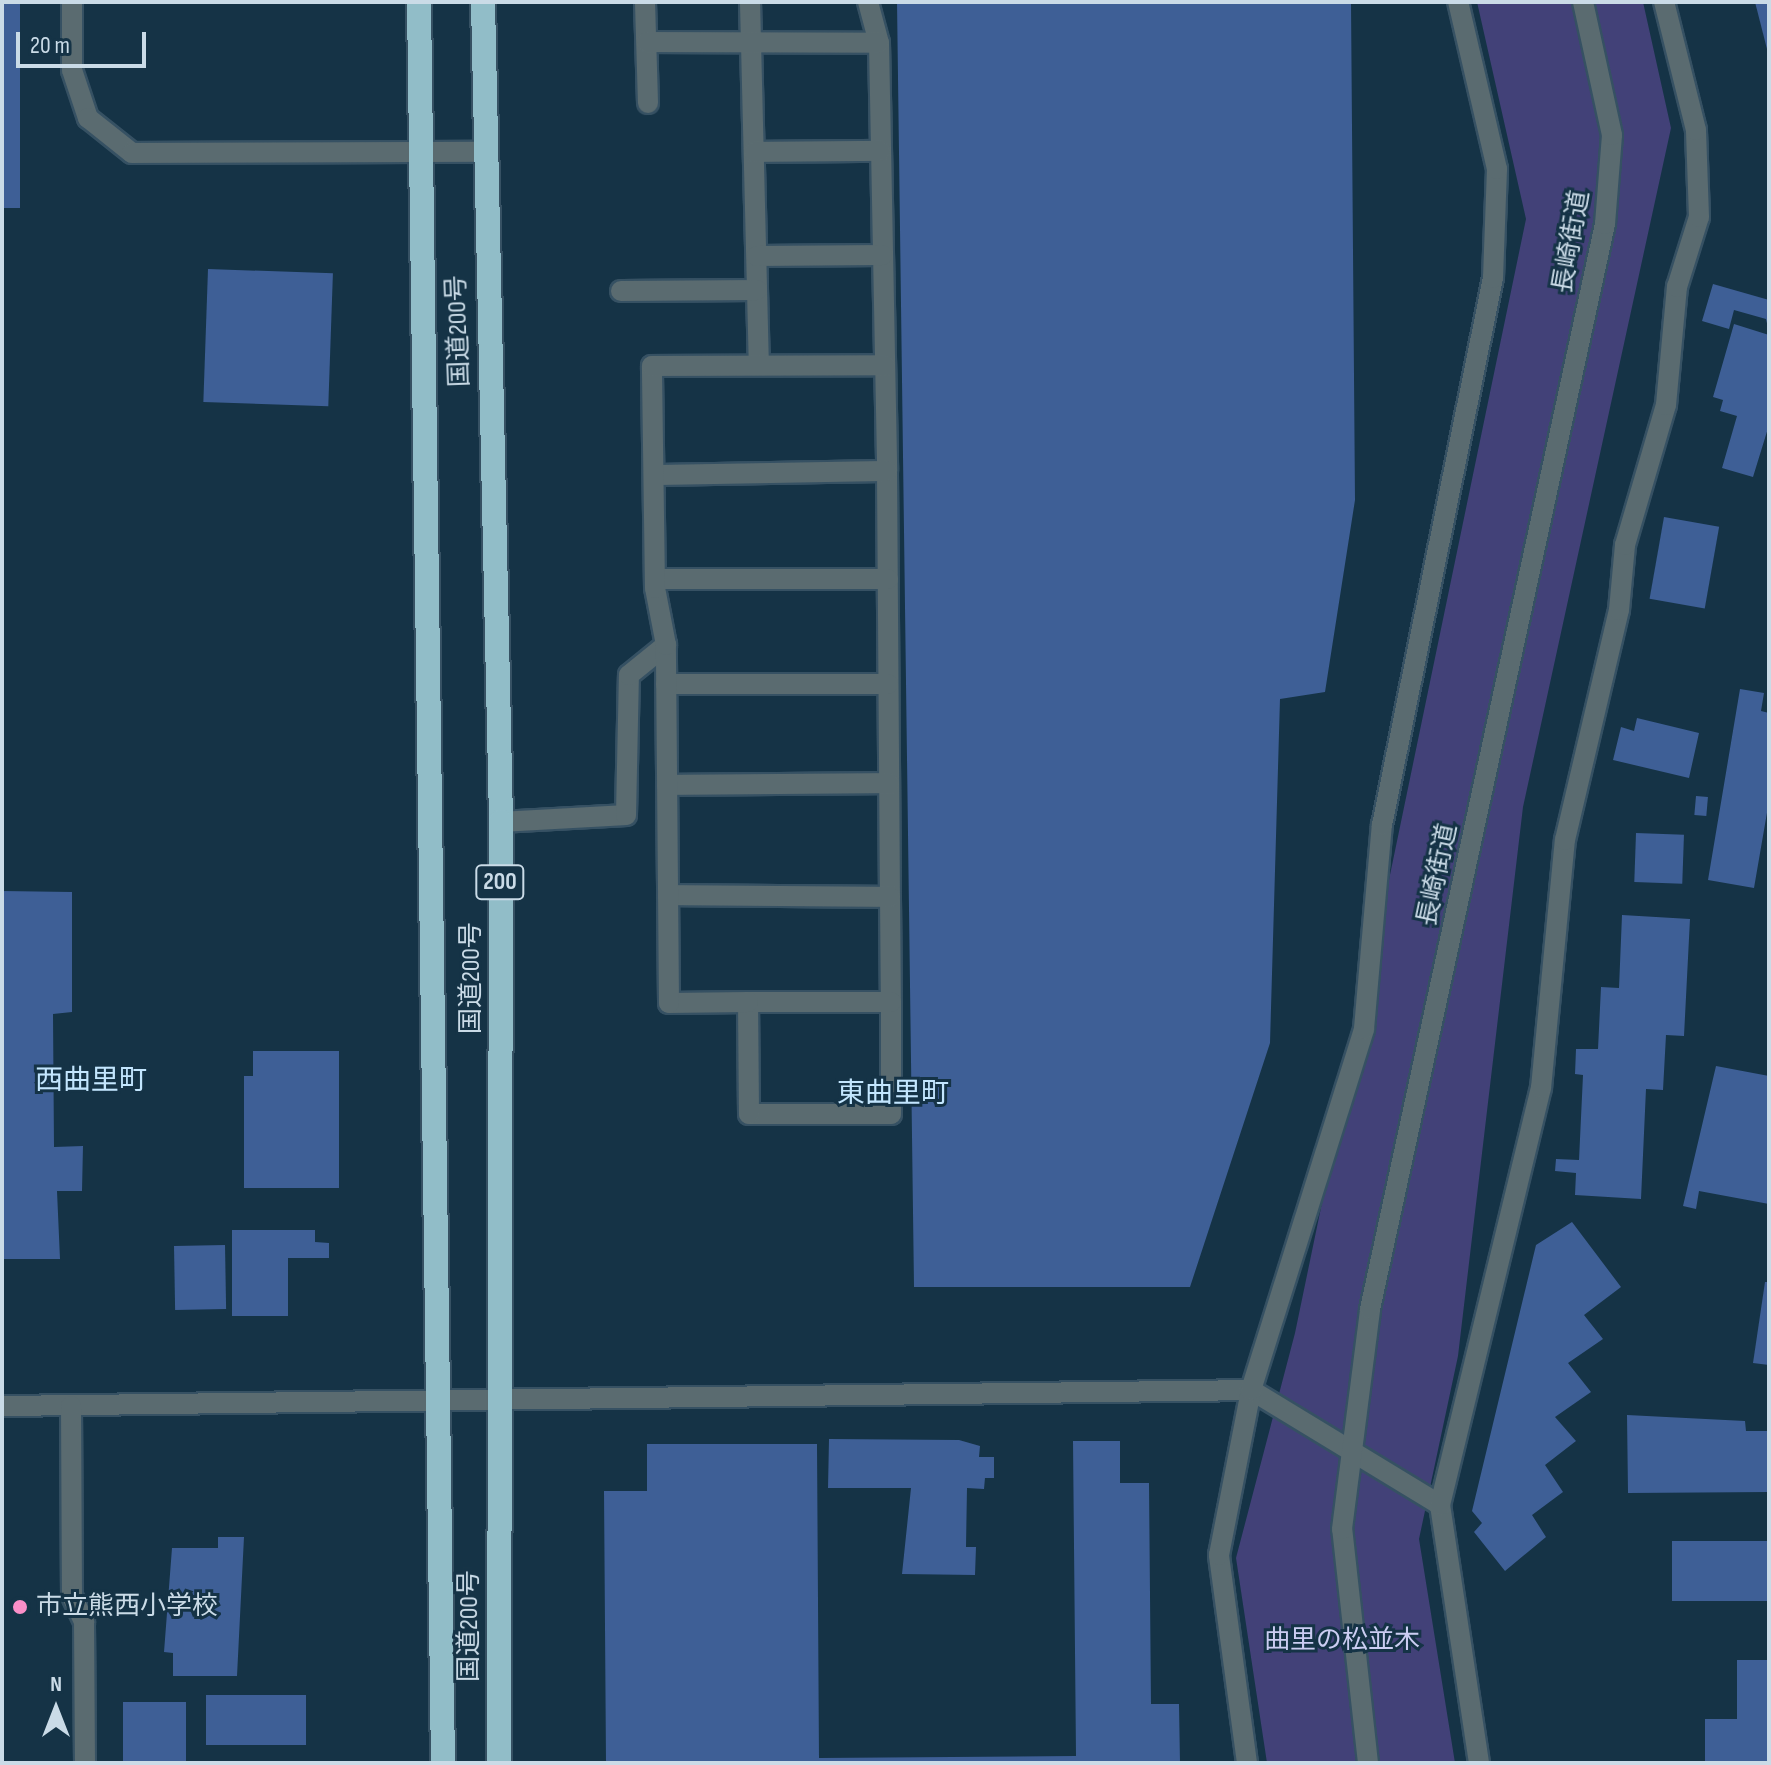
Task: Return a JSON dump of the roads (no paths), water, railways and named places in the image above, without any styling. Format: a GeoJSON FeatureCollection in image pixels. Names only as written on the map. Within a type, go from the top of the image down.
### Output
{"type":"FeatureCollection","features":[{"type":"Feature","properties":{"kind":"highway","name":"国道200号"},"geometry":{"type":"LineString","coordinates":[[419,2],[443,1763]]}},
{"type":"Feature","properties":{"kind":"highway","name":"国道200号"},"geometry":{"type":"LineString","coordinates":[[483,2],[482,152],[501,822],[499,1763]]}},
{"type":"Feature","properties":{"kind":"street"},"geometry":{"type":"LineString","coordinates":[[72,2],[72,70],[88,118],[132,153],[482,152]]}},
{"type":"Feature","properties":{"kind":"street"},"geometry":{"type":"LineString","coordinates":[[645,2],[648,103]]}},
{"type":"Feature","properties":{"kind":"street"},"geometry":{"type":"LineString","coordinates":[[750,2],[759,365]]}},
{"type":"Feature","properties":{"kind":"street"},"geometry":{"type":"LineString","coordinates":[[748,1002],[749,1114],[891,1114],[887,471],[879,43],[868,2]]}},
{"type":"Feature","properties":{"kind":"street"},"geometry":{"type":"LineString","coordinates":[[1247,1763],[1219,1555],[1251,1390],[1364,1029],[1382,825],[1493,278],[1497,169],[1458,2]]}},
{"type":"Feature","properties":{"kind":"street","name":"長崎街道"},"geometry":{"type":"LineString","coordinates":[[1368,1763],[1342,1529],[1356,1459],[1370,1309],[1605,224],[1612,135],[1583,2]]}},
{"type":"Feature","properties":{"kind":"street"},"geometry":{"type":"LineString","coordinates":[[1479,1763],[1440,1505],[1541,1088],[1565,840],[1619,610],[1625,545],[1666,405],[1677,287],[1699,217],[1696,130],[1664,2]]}},
{"type":"Feature","properties":{"kind":"street"},"geometry":{"type":"LineString","coordinates":[[647,42],[879,43]]}},
{"type":"Feature","properties":{"kind":"street"},"geometry":{"type":"LineString","coordinates":[[754,152],[880,151]]}},
{"type":"Feature","properties":{"kind":"street"},"geometry":{"type":"LineString","coordinates":[[757,256],[882,255]]}},
{"type":"Feature","properties":{"kind":"street"},"geometry":{"type":"LineString","coordinates":[[621,291],[757,290]]}},
{"type":"Feature","properties":{"kind":"street"},"geometry":{"type":"LineString","coordinates":[[885,365],[652,366],[655,579],[666,645],[669,1003],[891,1002]]}},
{"type":"Feature","properties":{"kind":"street"},"geometry":{"type":"LineString","coordinates":[[654,475],[887,471]]}},
{"type":"Feature","properties":{"kind":"street"},"geometry":{"type":"LineString","coordinates":[[655,579],[888,579]]}},
{"type":"Feature","properties":{"kind":"street"},"geometry":{"type":"LineString","coordinates":[[501,822],[626,815],[629,675],[666,645]]}},
{"type":"Feature","properties":{"kind":"street"},"geometry":{"type":"LineString","coordinates":[[666,684],[888,684]]}},
{"type":"Feature","properties":{"kind":"street"},"geometry":{"type":"LineString","coordinates":[[667,785],[889,783]]}},
{"type":"Feature","properties":{"kind":"street"},"geometry":{"type":"LineString","coordinates":[[668,895],[890,897]]}},
{"type":"Feature","properties":{"kind":"street"},"geometry":{"type":"LineString","coordinates":[[2,1406],[498,1398],[550,1403],[1251,1390],[1356,1459],[1440,1505]]}},
{"type":"Feature","properties":{"kind":"street"},"geometry":{"type":"LineString","coordinates":[[71,1406],[72,1596],[84,1622],[85,1763]]}},
{"type":"Feature","properties":{"kind":"place","name":"市立熊西小学校"},"geometry":{"type":"Point","coordinates":[20,1607]}},
{"type":"Feature","properties":{"kind":"district","name":"西曲里町"},"geometry":{"type":"Point","coordinates":[91,1081]}},
{"type":"Feature","properties":{"kind":"district","name":"東曲里町"},"geometry":{"type":"Point","coordinates":[893,1094]}},
{"type":"Feature","properties":{"kind":"park label","name":"曲里の松並木"},"geometry":{"type":"Point","coordinates":[1342,1641]}}]}
